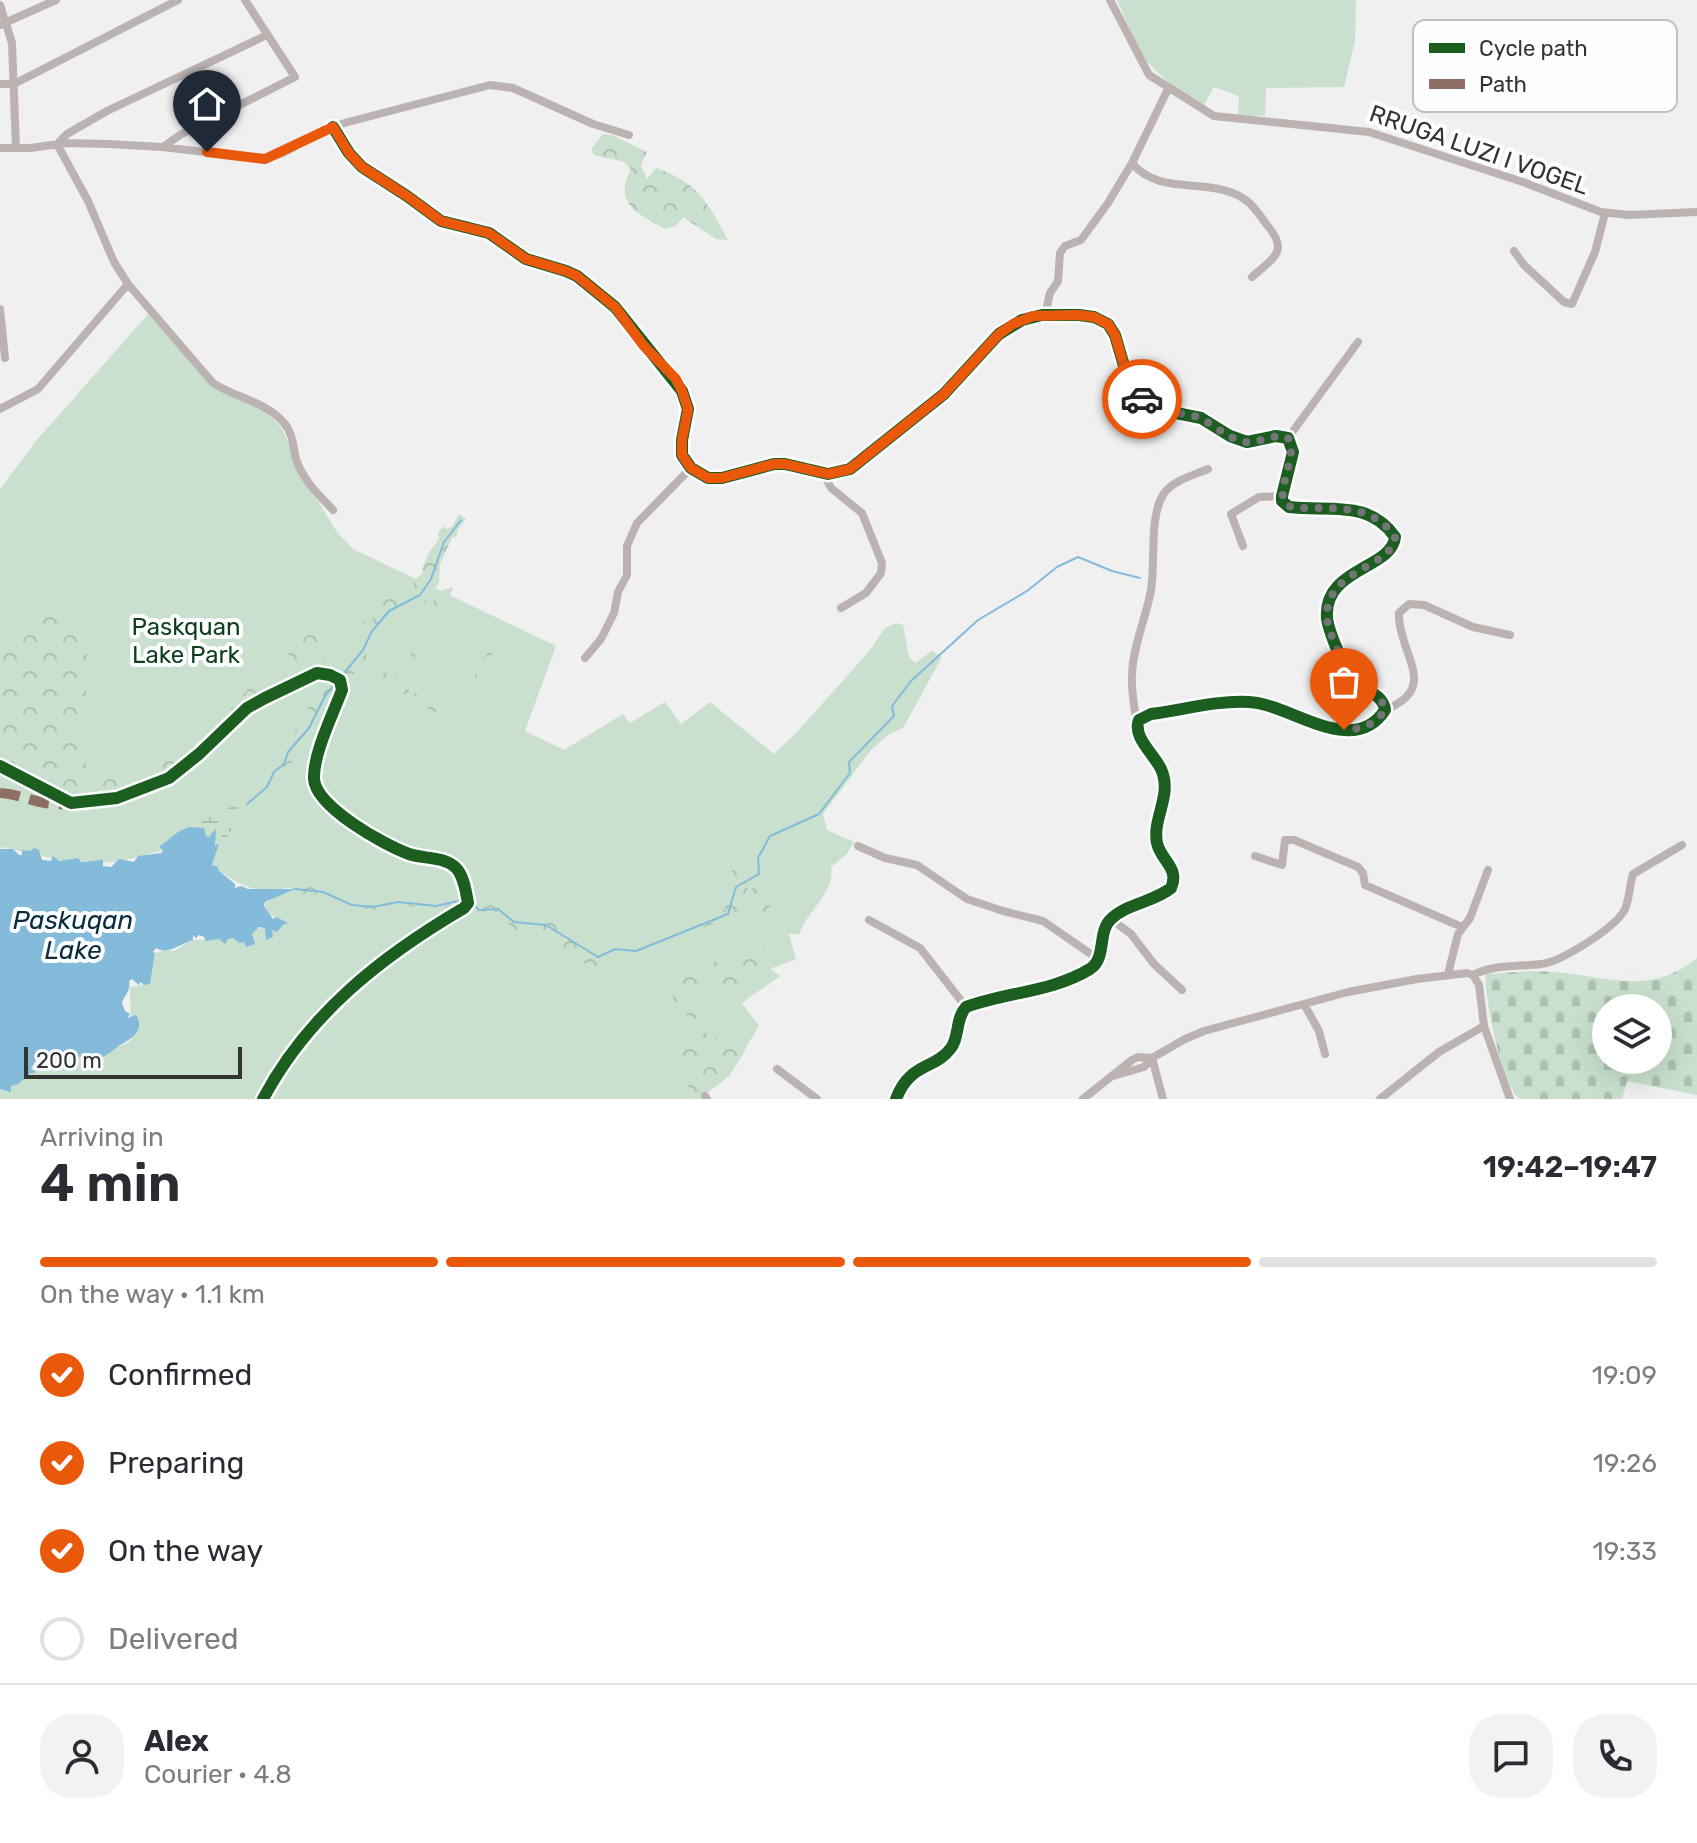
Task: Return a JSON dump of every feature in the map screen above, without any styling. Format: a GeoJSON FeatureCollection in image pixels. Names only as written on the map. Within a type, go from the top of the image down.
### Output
{"type":"FeatureCollection","features":[{"type":"Feature","properties":{"kind":"street"},"geometry":{"type":"LineString","coordinates":[[4,24],[56,0]]}},
{"type":"Feature","properties":{"kind":"street"},"geometry":{"type":"LineString","coordinates":[[0,84],[14,84],[178,0]]}},
{"type":"Feature","properties":{"kind":"street"},"geometry":{"type":"LineString","coordinates":[[162,147],[295,77],[245,0]]}},
{"type":"Feature","properties":{"kind":"street","name":"RRUGA LUZI I VOGEL"},"geometry":{"type":"LineString","coordinates":[[1110,0],[1144,69],[1168,89],[1214,116],[1369,132],[1523,182],[1605,213],[1697,212]]}},
{"type":"Feature","properties":{"kind":"street"},"geometry":{"type":"LineString","coordinates":[[0,5],[12,43],[16,148]]}},
{"type":"Feature","properties":{"kind":"street"},"geometry":{"type":"LineString","coordinates":[[57,144],[67,134],[107,111],[267,35]]}},
{"type":"Feature","properties":{"kind":"street"},"geometry":{"type":"LineString","coordinates":[[0,148],[57,144],[162,147],[265,159],[333,127],[474,88],[501,85],[593,124],[629,135]]}},
{"type":"Feature","properties":{"kind":"street"},"geometry":{"type":"LineString","coordinates":[[1045,315],[1050,293],[1058,281],[1060,253],[1065,246],[1081,240],[1108,203],[1132,163],[1168,89]]}},
{"type":"Feature","properties":{"kind":"street"},"geometry":{"type":"LineString","coordinates":[[333,127],[362,167],[441,221],[489,233],[526,259],[577,276],[615,307],[643,345],[676,379],[688,409],[681,447],[686,462],[691,468],[714,479],[774,464],[828,474],[850,469],[962,378],[988,343],[999,334],[1022,320],[1045,315],[1094,317],[1108,324],[1115,335],[1127,376],[1140,398],[1151,408],[1201,418],[1230,436],[1247,442],[1276,436],[1288,438]]}},
{"type":"Feature","properties":{"kind":"street"},"geometry":{"type":"LineString","coordinates":[[57,144],[88,201],[114,262],[128,284],[207,377],[226,391],[257,404],[282,420],[292,437],[301,470],[310,487],[333,510]]}},
{"type":"Feature","properties":{"kind":"street"},"geometry":{"type":"LineString","coordinates":[[1132,163],[1147,177],[1234,194],[1247,201],[1278,238],[1279,247],[1279,253],[1252,277]]}},
{"type":"Feature","properties":{"kind":"street"},"geometry":{"type":"LineString","coordinates":[[1514,251],[1524,265],[1564,302],[1572,304],[1595,252],[1605,213]]}},
{"type":"Feature","properties":{"kind":"street"},"geometry":{"type":"LineString","coordinates":[[0,409],[38,389],[128,284]]}},
{"type":"Feature","properties":{"kind":"street"},"geometry":{"type":"LineString","coordinates":[[0,309],[5,358]]}},
{"type":"Feature","properties":{"kind":"street"},"geometry":{"type":"LineString","coordinates":[[1288,438],[1358,342]]}},
{"type":"Feature","properties":{"kind":"street"},"geometry":{"type":"LineString","coordinates":[[1288,438],[1293,452],[1282,501],[1289,507],[1364,511],[1388,527],[1395,537],[1390,550],[1342,581],[1331,600],[1327,616],[1349,676],[1383,701],[1385,710]]}},
{"type":"Feature","properties":{"kind":"street"},"geometry":{"type":"LineString","coordinates":[[585,658],[601,639],[614,613],[618,592],[627,575],[627,546],[637,523],[691,468]]}},
{"type":"Feature","properties":{"kind":"street"},"geometry":{"type":"LineString","coordinates":[[896,1099],[914,1072],[949,1051],[959,1018],[966,1007],[1045,988],[1090,969],[1098,959],[1104,930],[1111,919],[1123,910],[1171,888],[1174,878],[1172,867],[1159,850],[1157,842],[1165,781],[1160,766],[1138,733],[1132,670],[1152,589],[1155,527],[1160,500],[1179,481],[1208,469]]}},
{"type":"Feature","properties":{"kind":"street"},"geometry":{"type":"LineString","coordinates":[[828,474],[831,488],[862,513],[882,563],[881,573],[866,593],[841,608]]}},
{"type":"Feature","properties":{"kind":"street"},"geometry":{"type":"LineString","coordinates":[[1243,546],[1231,514],[1259,497],[1282,496]]}},
{"type":"Feature","properties":{"kind":"street"},"geometry":{"type":"LineString","coordinates":[[1137,724],[1151,714],[1246,702],[1273,706],[1312,723],[1344,730],[1366,726],[1405,699],[1414,687],[1413,671],[1399,619],[1399,613],[1409,604],[1424,605],[1473,627],[1510,635]]}},
{"type":"Feature","properties":{"kind":"street"},"geometry":{"type":"LineString","coordinates":[[1255,856],[1282,865],[1285,840],[1294,840],[1358,867],[1363,873],[1365,885],[1462,927]]}},
{"type":"Feature","properties":{"kind":"street"},"geometry":{"type":"LineString","coordinates":[[1083,1099],[1113,1076],[1144,1067],[1152,1058],[1194,1034],[1391,983],[1448,974],[1473,975],[1490,968],[1552,963],[1603,930],[1623,911],[1633,874],[1682,845]]}},
{"type":"Feature","properties":{"kind":"street"},"geometry":{"type":"LineString","coordinates":[[858,846],[885,858],[917,865],[967,899],[1043,921],[1098,959]]}},
{"type":"Feature","properties":{"kind":"street"},"geometry":{"type":"LineString","coordinates":[[1448,974],[1453,948],[1462,927],[1470,918],[1488,870]]}},
{"type":"Feature","properties":{"kind":"street"},"geometry":{"type":"LineString","coordinates":[[1111,919],[1131,934],[1154,964],[1182,990]]}},
{"type":"Feature","properties":{"kind":"street"},"geometry":{"type":"LineString","coordinates":[[869,920],[920,948],[966,1007]]}},
{"type":"Feature","properties":{"kind":"street"},"geometry":{"type":"LineString","coordinates":[[1473,975],[1479,985],[1484,1026],[1510,1099]]}},
{"type":"Feature","properties":{"kind":"street"},"geometry":{"type":"LineString","coordinates":[[1304,1004],[1319,1031],[1325,1054]]}},
{"type":"Feature","properties":{"kind":"street"},"geometry":{"type":"LineString","coordinates":[[1380,1099],[1439,1052],[1484,1026]]}},
{"type":"Feature","properties":{"kind":"street"},"geometry":{"type":"LineString","coordinates":[[1152,1058],[1163,1099]]}},
{"type":"Feature","properties":{"kind":"street"},"geometry":{"type":"LineString","coordinates":[[777,1069],[817,1099]]}},
{"type":"Feature","properties":{"kind":"green space"},"geometry":{"type":"Polygon","coordinates":[[[1117,0],[1356,0],[1355,41],[1344,87],[1266,88],[1265,116],[1238,115],[1239,96],[1214,87],[1204,105],[1171,85],[1142,57],[1117,0]]]}},
{"type":"Feature","properties":{"kind":"green space"},"geometry":{"type":"Polygon","coordinates":[[[603,134],[612,135],[647,152],[641,165],[647,179],[656,168],[692,187],[707,204],[728,240],[716,239],[683,217],[676,226],[665,229],[632,208],[625,195],[630,168],[624,162],[594,155],[591,149],[603,134]]]}},
{"type":"Feature","properties":{"kind":"green space","name":"Paskquan Lake Park"},"geometry":{"type":"Polygon","coordinates":[[[150,312],[206,380],[264,410],[281,427],[310,488],[337,532],[353,549],[556,646],[525,731],[564,750],[623,714],[630,723],[665,702],[681,724],[710,702],[774,754],[871,649],[885,628],[896,623],[903,625],[909,657],[915,663],[932,651],[942,657],[903,728],[889,734],[871,750],[823,814],[827,830],[854,842],[847,854],[831,867],[829,886],[800,934],[789,934],[796,959],[770,969],[780,976],[742,1003],[759,1026],[729,1076],[703,1096],[705,1099],[0,1099],[0,1089],[5,1089],[34,1070],[65,1058],[75,1056],[88,1059],[127,1043],[131,1040],[130,987],[150,984],[155,953],[174,951],[192,940],[219,939],[283,922],[266,912],[265,903],[289,892],[291,887],[258,889],[231,879],[212,866],[218,845],[211,836],[172,837],[163,850],[118,862],[63,861],[4,847],[0,849],[0,489],[36,441],[150,312]]]}},
{"type":"Feature","properties":{"kind":"green space"},"geometry":{"type":"Polygon","coordinates":[[[459,514],[466,519],[456,537],[452,538],[440,564],[439,583],[425,603],[391,615],[375,633],[376,640],[370,644],[366,656],[370,665],[381,670],[384,668],[386,673],[404,680],[420,627],[427,611],[430,613],[433,610],[434,597],[453,587],[448,602],[426,627],[407,686],[409,691],[428,699],[430,704],[440,707],[444,713],[455,714],[476,671],[482,667],[497,640],[495,631],[505,630],[506,633],[459,715],[450,720],[405,696],[404,691],[375,673],[361,671],[344,679],[333,670],[331,662],[336,664],[345,657],[352,658],[351,655],[360,648],[365,636],[362,635],[364,622],[376,617],[372,607],[381,606],[386,597],[393,597],[392,593],[409,592],[415,588],[413,581],[423,573],[428,554],[439,539],[438,533],[443,526],[446,529],[452,527],[459,514]]]}},
{"type":"Feature","properties":{"kind":"green space"},"geometry":{"type":"Polygon","coordinates":[[[53,614],[61,617],[87,654],[86,706],[80,712],[80,736],[84,760],[91,772],[106,769],[122,778],[146,774],[161,756],[190,750],[248,689],[263,687],[286,672],[289,652],[300,633],[313,631],[319,640],[327,669],[318,667],[307,670],[248,700],[207,742],[164,775],[114,794],[74,797],[0,762],[0,634],[14,637],[53,614]]]}},
{"type":"Feature","properties":{"kind":"green space"},"geometry":{"type":"Polygon","coordinates":[[[329,684],[335,688],[327,707],[315,720],[317,726],[291,752],[294,756],[291,764],[277,770],[274,767],[276,762],[283,760],[281,756],[289,746],[289,737],[298,727],[301,728],[300,719],[306,721],[311,717],[307,705],[315,701],[329,684]]]}},
{"type":"Feature","properties":{"kind":"green space"},"geometry":{"type":"Polygon","coordinates":[[[237,804],[248,805],[217,851],[214,848],[215,831],[209,837],[205,836],[204,828],[189,827],[237,804]]]}},
{"type":"Feature","properties":{"kind":"green space"},"geometry":{"type":"Polygon","coordinates":[[[737,869],[741,877],[753,872],[757,878],[747,885],[747,891],[759,887],[771,910],[761,919],[756,909],[744,909],[746,914],[738,915],[735,923],[732,919],[723,930],[716,923],[692,932],[690,920],[699,923],[722,914],[726,906],[720,901],[722,897],[718,891],[721,887],[714,883],[720,880],[724,885],[730,882],[731,871],[737,869]]]}},
{"type":"Feature","properties":{"kind":"green space"},"geometry":{"type":"Polygon","coordinates":[[[308,885],[354,902],[365,900],[382,904],[397,897],[434,902],[453,894],[457,895],[457,903],[436,911],[399,904],[373,910],[349,907],[325,898],[312,899],[295,891],[295,886],[303,888],[308,885]]]}},
{"type":"Feature","properties":{"kind":"green space"},"geometry":{"type":"Polygon","coordinates":[[[469,898],[481,899],[486,907],[495,903],[501,905],[513,917],[515,913],[519,916],[519,920],[525,917],[550,920],[564,933],[580,932],[580,938],[589,948],[597,951],[609,946],[614,955],[609,967],[590,967],[575,962],[561,944],[555,942],[550,945],[541,938],[511,935],[509,924],[497,918],[491,923],[487,922],[481,913],[467,908],[469,898]]]}},
{"type":"Feature","properties":{"kind":"green space"},"geometry":{"type":"Polygon","coordinates":[[[764,946],[766,975],[703,996],[704,1022],[675,1011],[672,990],[687,971],[764,946]]]}},
{"type":"Feature","properties":{"kind":"green space"},"geometry":{"type":"Polygon","coordinates":[[[1697,958],[1697,1095],[1627,1081],[1622,1099],[1519,1099],[1500,1058],[1485,974],[1545,971],[1628,981],[1662,977],[1697,958]]]}},
{"type":"Feature","properties":{"kind":"green space"},"geometry":{"type":"Polygon","coordinates":[[[708,1033],[745,1051],[729,1076],[703,1096],[705,1099],[691,1099],[678,1055],[686,1037],[708,1033]]]}},
{"type":"Feature","properties":{"kind":"water","name":"Paskuqan Lake"},"geometry":{"type":"Polygon","coordinates":[[[189,827],[204,828],[209,837],[216,829],[215,846],[219,843],[212,865],[235,884],[235,888],[295,889],[265,902],[264,906],[273,919],[276,917],[288,923],[277,932],[272,930],[273,937],[266,940],[265,928],[259,927],[252,934],[255,944],[246,947],[244,942],[239,943],[233,938],[225,944],[219,939],[206,941],[204,937],[199,935],[196,938],[193,935],[193,940],[173,948],[156,948],[150,984],[140,982],[139,985],[132,979],[129,981],[129,989],[122,1003],[130,1014],[127,1018],[136,1015],[139,1021],[134,1035],[99,1058],[71,1057],[62,1061],[51,1059],[47,1063],[36,1060],[31,1069],[36,1071],[11,1086],[11,1092],[0,1089],[0,849],[13,849],[22,855],[22,850],[31,851],[34,848],[39,850],[42,860],[51,861],[53,856],[59,861],[78,858],[81,862],[103,860],[103,866],[111,867],[119,859],[134,862],[138,856],[161,853],[163,850],[159,847],[189,827]]]}},
{"type":"Feature","properties":{"kind":"waterway"},"geometry":{"type":"LineString","coordinates":[[341,677],[389,611],[420,595],[431,579],[444,542],[461,520]]}},
{"type":"Feature","properties":{"kind":"waterway"},"geometry":{"type":"LineString","coordinates":[[470,901],[479,910],[498,909],[514,922],[546,925],[598,957],[615,949],[636,951],[728,914],[736,887],[759,874],[758,858],[770,836],[819,814],[850,773],[849,762],[894,716],[892,706],[911,681],[978,620],[1027,591],[1057,567],[1078,557],[1140,578]]}},
{"type":"Feature","properties":{"kind":"waterway"},"geometry":{"type":"LineString","coordinates":[[247,804],[267,787],[274,772],[284,764],[288,752],[309,728],[334,685]]}},
{"type":"Feature","properties":{"kind":"waterway"},"geometry":{"type":"LineString","coordinates":[[295,889],[323,892],[352,905],[373,907],[398,902],[436,906],[458,901]]}},
{"type":"Feature","properties":{"kind":"marked path"},"geometry":{"type":"LineString","coordinates":[[0,793],[62,804]]}},
{"type":"Feature","properties":{"kind":"cycle path"},"geometry":{"type":"LineString","coordinates":[[333,127],[362,167],[441,221],[489,233],[526,259],[577,276],[615,307],[682,391],[688,409],[682,455],[691,468],[708,478],[722,478],[774,464],[828,474],[850,469],[944,394],[999,334],[1022,320],[1042,315],[1079,315],[1094,317],[1108,324],[1115,335],[1127,376],[1140,398],[1151,408],[1201,418],[1230,436],[1247,442],[1276,436],[1288,438],[1293,452],[1282,501],[1289,507],[1360,512],[1385,525],[1395,537],[1391,548],[1383,556],[1346,579],[1336,589],[1329,601],[1327,618],[1342,661],[1354,682],[1377,696],[1385,710],[1372,724],[1356,730],[1339,730],[1249,702],[1225,702],[1151,714],[1139,720],[1138,733],[1158,763],[1164,779],[1164,797],[1156,834],[1159,849],[1173,875],[1171,888],[1125,909],[1111,919],[1104,931],[1098,958],[1090,969],[1060,983],[966,1007],[951,1048],[938,1060],[915,1072],[896,1099]]}},
{"type":"Feature","properties":{"kind":"cycle path"},"geometry":{"type":"LineString","coordinates":[[0,766],[71,803],[117,798],[169,778],[247,708],[265,698],[317,673],[340,680],[342,690],[317,758],[314,779],[318,790],[338,813],[384,842],[409,854],[451,864],[461,875],[468,903],[404,946],[350,990],[302,1040],[263,1099]]}},
{"type":"Feature","properties":{"kind":"way so far"},"geometry":{"type":"LineString","coordinates":[[1142,399],[1157,411],[1201,418],[1240,441],[1255,442],[1281,436],[1288,438],[1293,452],[1283,488],[1282,501],[1285,505],[1364,511],[1388,527],[1395,537],[1390,550],[1342,581],[1328,609],[1328,622],[1349,676],[1385,705],[1385,710],[1374,722],[1344,730]]}},
{"type":"Feature","properties":{"kind":"route"},"geometry":{"type":"LineString","coordinates":[[207,152],[252,160],[265,159],[333,127],[362,167],[441,221],[489,233],[526,259],[577,276],[615,307],[643,345],[676,379],[688,409],[682,455],[691,468],[708,478],[722,478],[774,464],[828,474],[850,469],[962,378],[988,343],[1013,324],[1033,316],[1079,315],[1094,317],[1108,324],[1115,335],[1127,376],[1142,399]]}}]}
